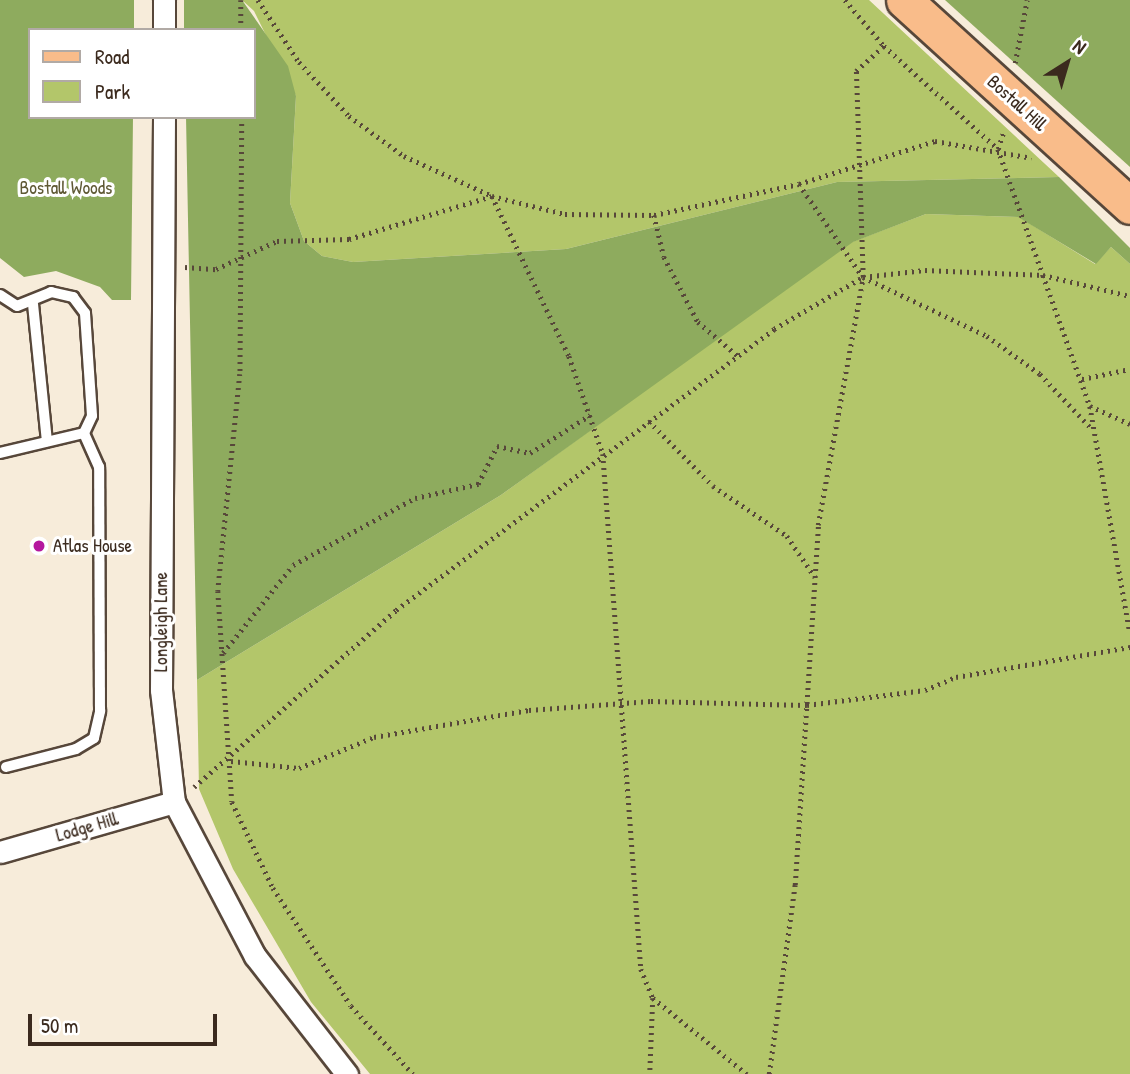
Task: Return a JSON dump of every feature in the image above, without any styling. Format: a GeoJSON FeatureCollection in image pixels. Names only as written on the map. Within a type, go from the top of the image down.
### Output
{"type":"FeatureCollection","features":[{"type":"Feature","properties":{"kind":"main road","name":"Bostall Hill"},"geometry":{"type":"LineString","coordinates":[[904,0],[1130,206]]}},
{"type":"Feature","properties":{"kind":"street"},"geometry":{"type":"LineString","coordinates":[[164,0],[164,28]]}},
{"type":"Feature","properties":{"kind":"street","name":"Longleigh Lane"},"geometry":{"type":"LineString","coordinates":[[164,119],[161,690],[174,802],[254,956],[347,1074]]}},
{"type":"Feature","properties":{"kind":"street","name":"Lodge Hill"},"geometry":{"type":"LineString","coordinates":[[0,852],[174,802]]}},
{"type":"Feature","properties":{"kind":"lane"},"geometry":{"type":"LineString","coordinates":[[0,295],[17,306],[33,304],[51,292],[73,297],[85,313],[92,416],[84,433],[99,467],[100,711],[94,738],[76,749],[6,767]]}},
{"type":"Feature","properties":{"kind":"lane"},"geometry":{"type":"LineString","coordinates":[[33,304],[47,441]]}},
{"type":"Feature","properties":{"kind":"lane"},"geometry":{"type":"LineString","coordinates":[[0,453],[84,433]]}},
{"type":"Feature","properties":{"kind":"path"},"geometry":{"type":"LineString","coordinates":[[240,0],[241,28]]}},
{"type":"Feature","properties":{"kind":"path"},"geometry":{"type":"LineString","coordinates":[[258,0],[299,62],[349,116],[404,156],[492,196],[565,214],[654,215],[799,184],[935,141],[998,149],[1037,160]]}},
{"type":"Feature","properties":{"kind":"path"},"geometry":{"type":"LineString","coordinates":[[845,0],[884,46],[998,149],[1090,406],[1130,632]]}},
{"type":"Feature","properties":{"kind":"path"},"geometry":{"type":"LineString","coordinates":[[769,1074],[795,885],[815,577],[863,277],[864,162],[856,71],[884,46]]}},
{"type":"Feature","properties":{"kind":"path"},"geometry":{"type":"LineString","coordinates":[[242,119],[240,374],[218,592],[232,802],[273,888],[351,1006],[413,1074]]}},
{"type":"Feature","properties":{"kind":"path"},"geometry":{"type":"LineString","coordinates":[[799,184],[863,277],[988,335],[1040,374],[1094,430]]}},
{"type":"Feature","properties":{"kind":"path"},"geometry":{"type":"LineString","coordinates":[[163,265],[216,269],[239,261],[277,241],[349,239],[492,196]]}},
{"type":"Feature","properties":{"kind":"path"},"geometry":{"type":"LineString","coordinates":[[492,196],[569,356],[603,454],[624,703],[642,969],[653,998],[650,1074]]}},
{"type":"Feature","properties":{"kind":"path"},"geometry":{"type":"LineString","coordinates":[[654,215],[664,257],[698,321],[738,356]]}},
{"type":"Feature","properties":{"kind":"path"},"geometry":{"type":"LineString","coordinates":[[174,802],[231,761],[396,610],[738,356],[863,277],[925,270],[1043,275],[1130,296]]}},
{"type":"Feature","properties":{"kind":"path"},"geometry":{"type":"LineString","coordinates":[[1082,379],[1130,369]]}},
{"type":"Feature","properties":{"kind":"path"},"geometry":{"type":"LineString","coordinates":[[1090,406],[1130,424]]}},
{"type":"Feature","properties":{"kind":"path"},"geometry":{"type":"LineString","coordinates":[[222,654],[293,565],[415,498],[478,484],[497,446],[530,453],[591,415]]}},
{"type":"Feature","properties":{"kind":"path"},"geometry":{"type":"LineString","coordinates":[[649,421],[713,486],[787,536],[815,577]]}},
{"type":"Feature","properties":{"kind":"path"},"geometry":{"type":"LineString","coordinates":[[231,761],[299,768],[374,737],[435,723],[624,703],[807,705],[925,690],[956,677],[1130,647]]}},
{"type":"Feature","properties":{"kind":"path"},"geometry":{"type":"LineString","coordinates":[[653,998],[747,1074]]}},
{"type":"Feature","properties":{"kind":"green space","name":"Bostall Woods"},"geometry":{"type":"Polygon","coordinates":[[[0,0],[134,0],[134,28],[28,28],[28,119],[133,119],[131,300],[112,300],[100,287],[56,271],[24,277],[0,258],[0,0]]]}},
{"type":"Feature","properties":{"kind":"green space"},"geometry":{"type":"Polygon","coordinates":[[[184,0],[242,0],[288,66],[296,96],[290,203],[304,241],[322,256],[353,262],[566,249],[837,182],[1059,177],[1130,248],[1130,264],[1111,247],[1096,264],[1018,217],[926,214],[853,242],[501,495],[197,680],[186,119],[256,119],[256,28],[184,28],[184,0]]]}},
{"type":"Feature","properties":{"kind":"green space"},"geometry":{"type":"Polygon","coordinates":[[[242,0],[869,0],[1059,177],[837,182],[566,249],[353,262],[322,256],[304,241],[290,203],[296,96],[254,11],[242,0]]]}},
{"type":"Feature","properties":{"kind":"green space"},"geometry":{"type":"Polygon","coordinates":[[[945,0],[1130,0],[1130,167],[945,0]]]}},
{"type":"Feature","properties":{"kind":"green space"},"geometry":{"type":"Polygon","coordinates":[[[926,214],[1019,217],[1095,264],[1111,247],[1130,264],[1130,1074],[370,1074],[311,1002],[233,869],[199,789],[197,680],[501,495],[852,242],[926,214]]]}},
{"type":"Feature","properties":{"kind":"place","name":"Atlas House"},"geometry":{"type":"Point","coordinates":[39,546]}}]}
